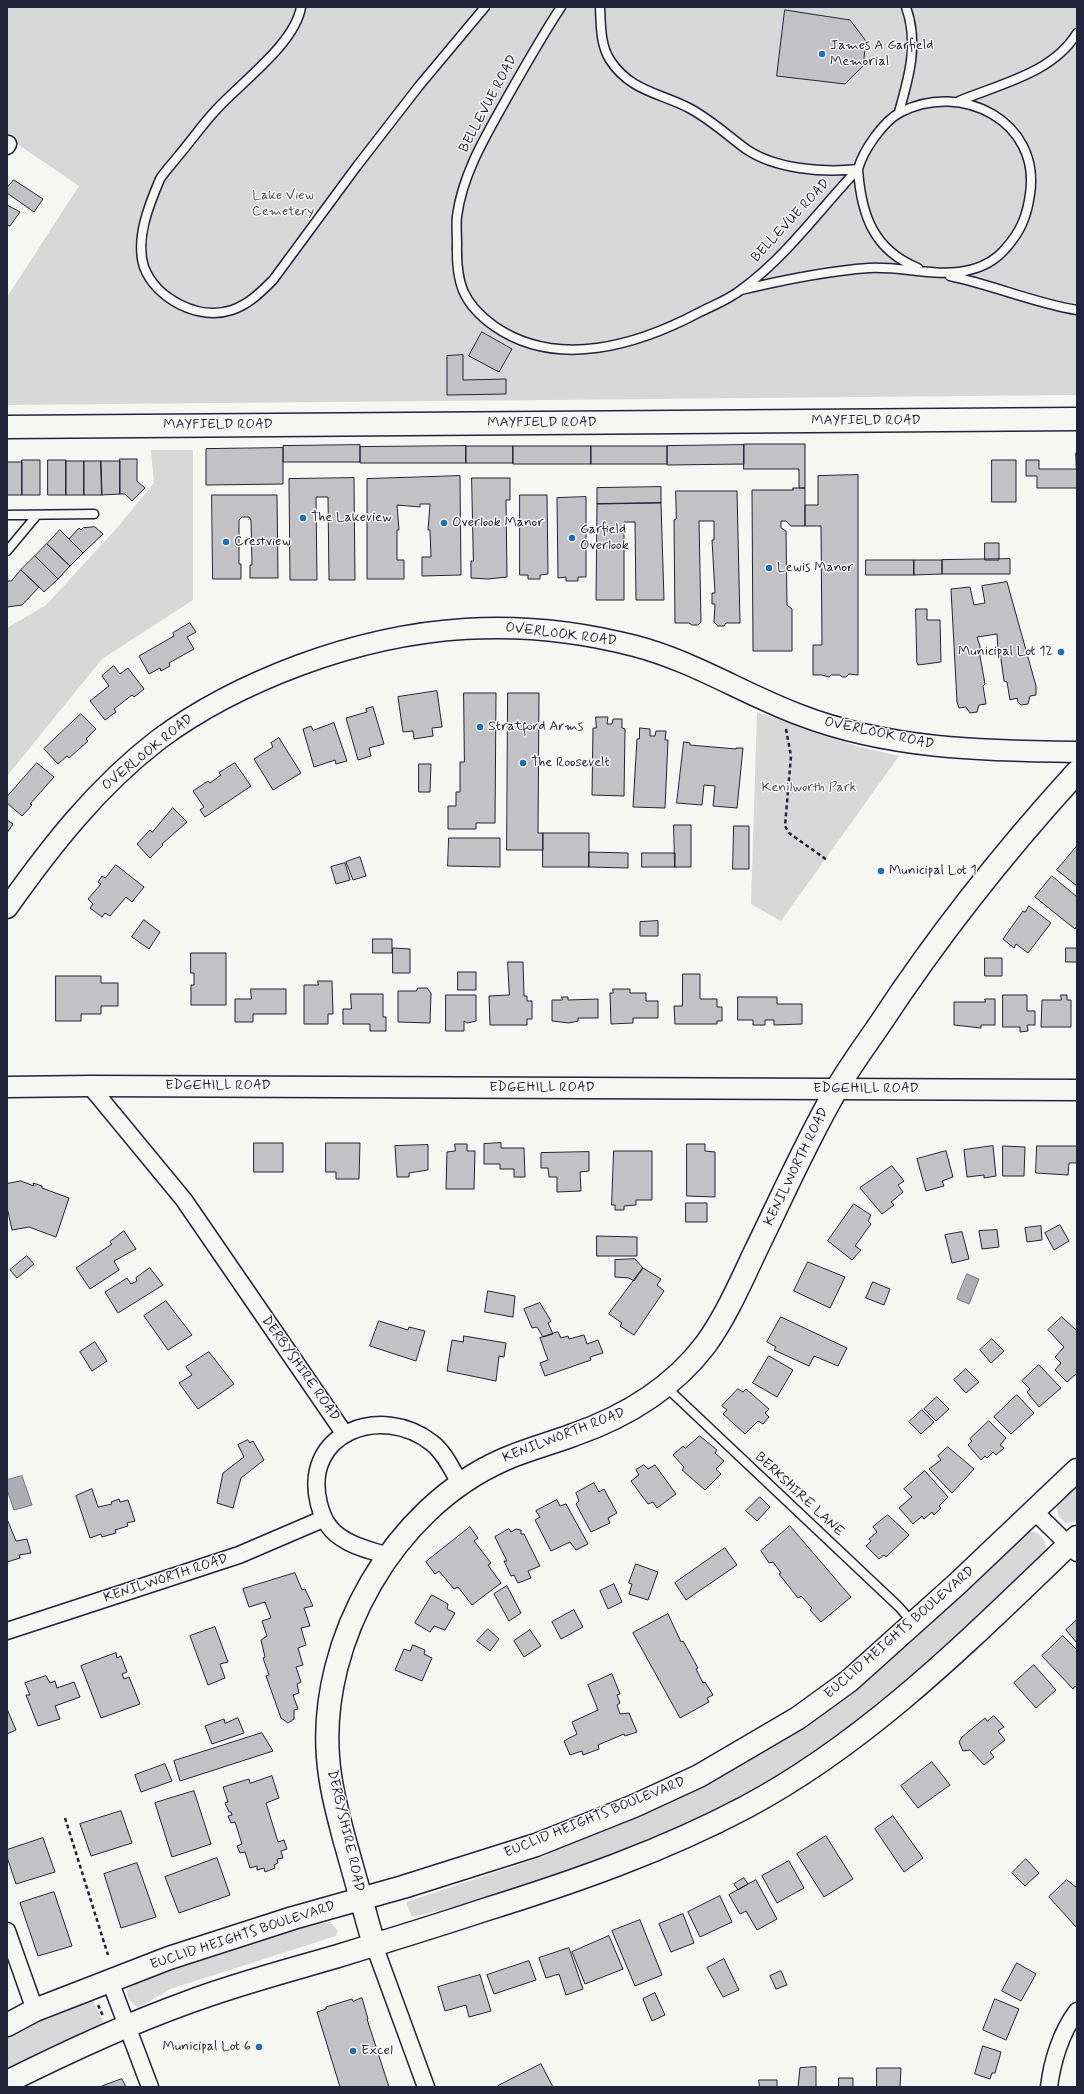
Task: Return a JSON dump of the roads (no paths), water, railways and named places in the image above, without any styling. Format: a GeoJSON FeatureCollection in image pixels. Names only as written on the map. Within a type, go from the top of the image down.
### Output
{"type":"FeatureCollection","features":[{"type":"Feature","properties":{"kind":"main road","name":"MAYFIELD ROAD"},"geometry":{"type":"LineString","coordinates":[[7,428],[1077,419]]}},
{"type":"Feature","properties":{"kind":"main road","name":"KENILWORTH ROAD"},"geometry":{"type":"LineString","coordinates":[[460,1484],[484,1468],[508,1457],[607,1422],[640,1405],[666,1386],[704,1347],[719,1325],[809,1140],[836,1089],[939,938],[1030,824],[1077,772]]}},
{"type":"Feature","properties":{"kind":"main road","name":"EUCLID HEIGHTS BOULEVARD"},"geometry":{"type":"LineString","coordinates":[[7,2025],[35,2010],[169,1958],[536,1845],[634,1806],[699,1776],[749,1748],[827,1698],[849,1681],[914,1624],[1077,1470]]}},
{"type":"Feature","properties":{"kind":"main road","name":"DERBYSHIRE ROAD"},"geometry":{"type":"LineString","coordinates":[[374,1945],[360,1899],[334,1798],[328,1758],[328,1729],[334,1680],[345,1640],[368,1587],[388,1556],[422,1516],[460,1484]]}},
{"type":"Feature","properties":{"kind":"main road"},"geometry":{"type":"LineString","coordinates":[[7,2082],[126,2027],[194,2000],[374,1945],[602,1872],[694,1833],[778,1789],[810,1769],[875,1723],[935,1671],[1074,1545]]}},
{"type":"Feature","properties":{"kind":"street","name":"OVERLOOK ROAD"},"geometry":{"type":"LineString","coordinates":[[7,908],[43,857],[92,799],[156,742],[196,713],[238,690],[286,670],[362,644],[396,637],[468,628],[498,627],[596,637],[669,656],[778,706],[844,730],[912,743],[962,749],[984,751],[1077,752]]}},
{"type":"Feature","properties":{"kind":"street","name":"EDGEHILL ROAD"},"geometry":{"type":"LineString","coordinates":[[7,1087],[90,1086],[1077,1090]]}},
{"type":"Feature","properties":{"kind":"street","name":"DERBYSHIRE ROAD"},"geometry":{"type":"LineString","coordinates":[[90,1086],[184,1200],[344,1433],[375,1425],[394,1426],[410,1431],[432,1443],[446,1459],[460,1484]]}},
{"type":"Feature","properties":{"kind":"street"},"geometry":{"type":"LineString","coordinates":[[344,1433],[325,1453],[317,1471],[316,1490],[323,1519],[344,1540],[388,1556]]}},
{"type":"Feature","properties":{"kind":"street"},"geometry":{"type":"LineString","coordinates":[[1034,1511],[1074,1545]]}},
{"type":"Feature","properties":{"kind":"street","name":"KENILWORTH ROAD"},"geometry":{"type":"LineString","coordinates":[[7,1631],[239,1555],[323,1519]]}},
{"type":"Feature","properties":{"kind":"street"},"geometry":{"type":"LineString","coordinates":[[7,1931],[35,2010]]}},
{"type":"Feature","properties":{"kind":"street","name":"DERBYSHIRE ROAD"},"geometry":{"type":"LineString","coordinates":[[374,1945],[426,2087]]}},
{"type":"Feature","properties":{"kind":"street"},"geometry":{"type":"LineString","coordinates":[[110,1981],[126,2027],[150,2087]]}},
{"type":"Feature","properties":{"kind":"street"},"geometry":{"type":"LineString","coordinates":[[1049,2087],[1051,2072],[1060,2045],[1077,2011]]}},
{"type":"Feature","properties":{"kind":"lane"},"geometry":{"type":"LineString","coordinates":[[301,7],[288,37],[216,110],[161,178],[149,208],[141,240],[144,267],[153,282],[169,298],[184,307],[208,313],[230,310],[249,302],[258,295],[273,280],[356,166],[419,86],[485,7]]}},
{"type":"Feature","properties":{"kind":"lane","name":"BELLEVUE ROAD"},"geometry":{"type":"LineString","coordinates":[[561,7],[533,50],[484,136],[465,183],[457,216],[456,257],[458,276],[468,301],[480,316],[520,341],[559,349],[583,349],[617,345],[651,335],[686,320],[741,290],[775,261],[858,169]]}},
{"type":"Feature","properties":{"kind":"lane"},"geometry":{"type":"LineString","coordinates":[[600,7],[601,36],[609,59],[630,82],[658,96],[688,107],[759,156],[807,169],[832,172],[858,169]]}},
{"type":"Feature","properties":{"kind":"lane"},"geometry":{"type":"LineString","coordinates":[[906,7],[913,39],[911,68],[899,112],[871,143],[861,160],[858,169],[860,195],[866,216],[880,241],[894,256],[926,271],[992,286],[1032,300],[1077,310]]}},
{"type":"Feature","properties":{"kind":"lane"},"geometry":{"type":"LineString","coordinates":[[959,102],[1041,67],[1057,57],[1077,33]]}},
{"type":"Feature","properties":{"kind":"lane"},"geometry":{"type":"LineString","coordinates":[[741,290],[815,274],[869,268],[956,273],[980,267],[992,261],[1002,253],[1019,232],[1025,221],[1028,205],[1031,176],[1029,164],[1018,137],[1000,118],[988,111],[959,102],[927,103],[899,112]]}},
{"type":"Feature","properties":{"kind":"lane"},"geometry":{"type":"LineString","coordinates":[[7,516],[94,514]]}},
{"type":"Feature","properties":{"kind":"lane"},"geometry":{"type":"LineString","coordinates":[[7,551],[37,515]]}},
{"type":"Feature","properties":{"kind":"lane","name":"BERKSHIRE LANE"},"geometry":{"type":"LineString","coordinates":[[666,1386],[899,1607],[914,1624]]}},
{"type":"Feature","properties":{"kind":"place","name":"James A Garfield Memorial"},"geometry":{"type":"Point","coordinates":[822,54]}},
{"type":"Feature","properties":{"kind":"place","name":"The Lakeview"},"geometry":{"type":"Point","coordinates":[303,518]}},
{"type":"Feature","properties":{"kind":"place","name":"Overlook Manor"},"geometry":{"type":"Point","coordinates":[444,523]}},
{"type":"Feature","properties":{"kind":"place","name":"Garfield Overlook"},"geometry":{"type":"Point","coordinates":[572,538]}},
{"type":"Feature","properties":{"kind":"place","name":"Crestview"},"geometry":{"type":"Point","coordinates":[226,542]}},
{"type":"Feature","properties":{"kind":"place","name":"Lewis Manor"},"geometry":{"type":"Point","coordinates":[769,568]}},
{"type":"Feature","properties":{"kind":"place","name":"Municipal Lot 12"},"geometry":{"type":"Point","coordinates":[1061,652]}},
{"type":"Feature","properties":{"kind":"place","name":"Stratford Arms"},"geometry":{"type":"Point","coordinates":[480,727]}},
{"type":"Feature","properties":{"kind":"place","name":"The Roosevelt"},"geometry":{"type":"Point","coordinates":[523,763]}},
{"type":"Feature","properties":{"kind":"place","name":"Municipal Lot 1"},"geometry":{"type":"Point","coordinates":[881,871]}},
{"type":"Feature","properties":{"kind":"place","name":"Municipal Lot 6"},"geometry":{"type":"Point","coordinates":[259,2047]}},
{"type":"Feature","properties":{"kind":"place","name":"Excel"},"geometry":{"type":"Point","coordinates":[353,2051]}},
{"type":"Feature","properties":{"kind":"park label","name":"Lake View Cemetery"},"geometry":{"type":"Point","coordinates":[283,204]}},
{"type":"Feature","properties":{"kind":"park label","name":"Kenilworth Park"},"geometry":{"type":"Point","coordinates":[809,788]}}]}
